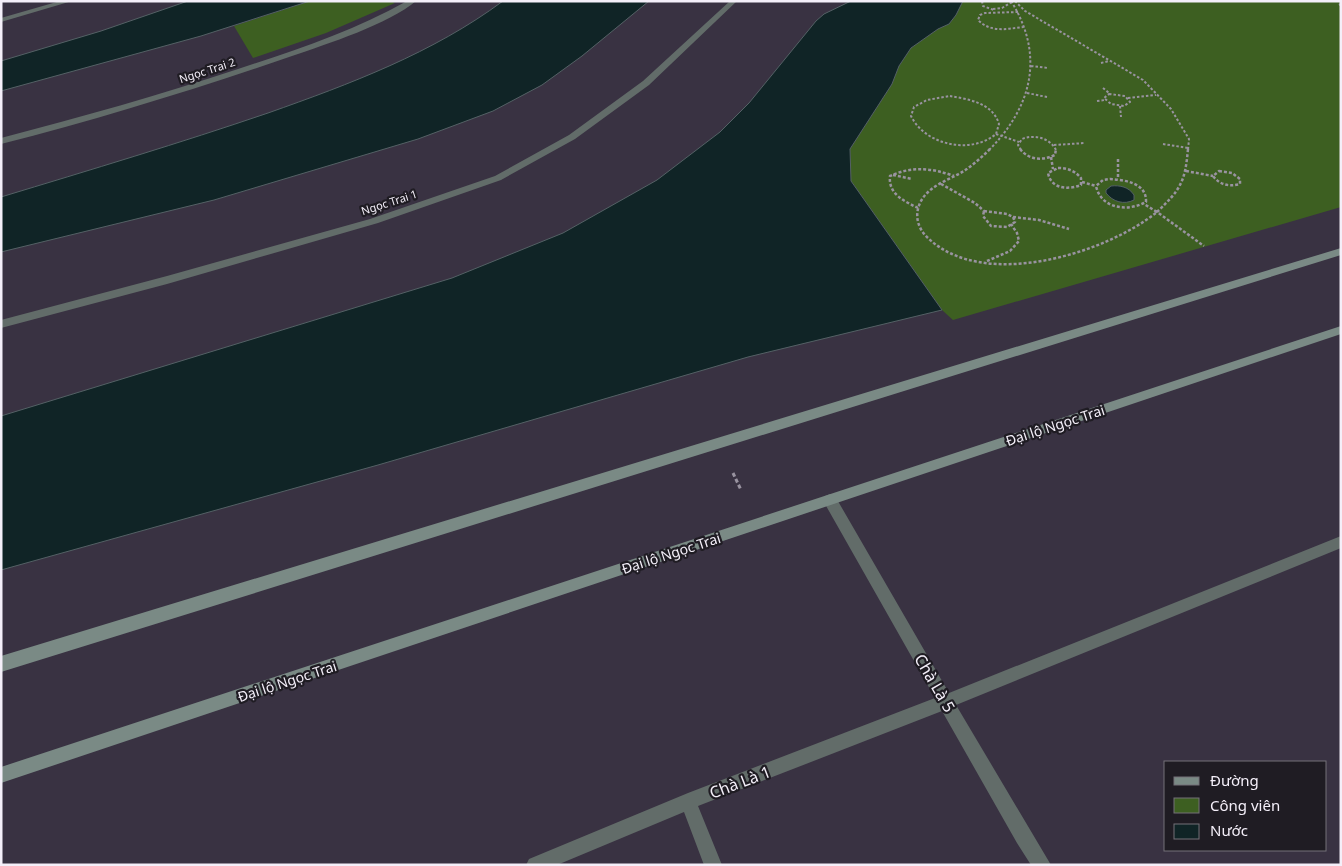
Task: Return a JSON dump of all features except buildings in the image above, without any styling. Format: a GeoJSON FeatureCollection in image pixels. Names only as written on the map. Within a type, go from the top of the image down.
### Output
{"type":"FeatureCollection","features":[{"type":"Feature","properties":{"kind":"main road"},"geometry":{"type":"LineString","coordinates":[[1,664],[1341,251]]}},
{"type":"Feature","properties":{"kind":"main road","name":"Đại lộ Ngọc Trai"},"geometry":{"type":"LineString","coordinates":[[1,775],[1341,330]]}},
{"type":"Feature","properties":{"kind":"street"},"geometry":{"type":"LineString","coordinates":[[1,20],[69,1]]}},
{"type":"Feature","properties":{"kind":"street","name":"Ngọc Trai 2"},"geometry":{"type":"LineString","coordinates":[[1,141],[182,90],[286,56],[369,24],[413,1]]}},
{"type":"Feature","properties":{"kind":"street","name":"Ngọc Trai 1"},"geometry":{"type":"LineString","coordinates":[[1,324],[374,221],[498,178],[572,137],[646,83],[734,1]]}},
{"type":"Feature","properties":{"kind":"street","name":"Chà Là 5"},"geometry":{"type":"LineString","coordinates":[[830,500],[945,702],[1042,865]]}},
{"type":"Feature","properties":{"kind":"street","name":"Chà Là 1"},"geometry":{"type":"LineString","coordinates":[[535,865],[688,802],[945,702],[1341,542]]}},
{"type":"Feature","properties":{"kind":"street"},"geometry":{"type":"LineString","coordinates":[[688,802],[713,865]]}},
{"type":"Feature","properties":{"kind":"path"},"geometry":{"type":"LineString","coordinates":[[982,1],[983,6],[993,9],[1002,8],[1013,2]]}},
{"type":"Feature","properties":{"kind":"path"},"geometry":{"type":"LineString","coordinates":[[1006,1],[1013,2],[1025,11],[1143,80],[1171,109],[1188,139],[1188,148],[1186,171],[1174,196],[1157,212],[1134,229],[1090,247],[1056,258],[1034,262],[985,262],[961,257],[940,248],[926,238],[918,228],[916,216],[923,198],[933,188],[979,160],[1003,136],[1027,93],[1031,80],[1028,44],[1013,2]]}},
{"type":"Feature","properties":{"kind":"path"},"geometry":{"type":"LineString","coordinates":[[993,9],[996,13]]}},
{"type":"Feature","properties":{"kind":"path"},"geometry":{"type":"LineString","coordinates":[[1018,12],[980,15],[978,20],[984,26],[996,29],[1023,27]]}},
{"type":"Feature","properties":{"kind":"path"},"geometry":{"type":"LineString","coordinates":[[1101,63],[1110,61]]}},
{"type":"Feature","properties":{"kind":"path"},"geometry":{"type":"LineString","coordinates":[[1031,66],[1048,68]]}},
{"type":"Feature","properties":{"kind":"path"},"geometry":{"type":"LineString","coordinates":[[1103,88],[1109,94]]}},
{"type":"Feature","properties":{"kind":"path"},"geometry":{"type":"LineString","coordinates":[[1027,93],[1047,97]]}},
{"type":"Feature","properties":{"kind":"path"},"geometry":{"type":"LineString","coordinates":[[1105,100],[1105,96],[1109,94],[1121,94],[1128,98],[1157,95]]}},
{"type":"Feature","properties":{"kind":"path"},"geometry":{"type":"LineString","coordinates":[[935,97],[963,98],[976,102],[996,115],[1000,123],[999,131],[996,134],[985,142],[972,145],[943,143],[918,130],[912,121],[910,113],[923,100],[935,97]]}},
{"type":"Feature","properties":{"kind":"path"},"geometry":{"type":"LineString","coordinates":[[1097,101],[1105,100],[1120,106],[1129,104],[1128,98]]}},
{"type":"Feature","properties":{"kind":"path"},"geometry":{"type":"LineString","coordinates":[[1120,106],[1121,117]]}},
{"type":"Feature","properties":{"kind":"path"},"geometry":{"type":"LineString","coordinates":[[996,134],[1019,142]]}},
{"type":"Feature","properties":{"kind":"path"},"geometry":{"type":"LineString","coordinates":[[1032,137],[1045,139],[1054,146],[1056,152],[1051,157],[1039,158],[1027,155],[1019,148],[1019,142],[1022,139],[1032,137]]}},
{"type":"Feature","properties":{"kind":"path"},"geometry":{"type":"LineString","coordinates":[[1054,146],[1085,143]]}},
{"type":"Feature","properties":{"kind":"path"},"geometry":{"type":"LineString","coordinates":[[1163,144],[1188,148]]}},
{"type":"Feature","properties":{"kind":"path"},"geometry":{"type":"LineString","coordinates":[[1051,157],[1053,169]]}},
{"type":"Feature","properties":{"kind":"path"},"geometry":{"type":"LineString","coordinates":[[1118,159],[1118,179]]}},
{"type":"Feature","properties":{"kind":"path"},"geometry":{"type":"LineString","coordinates":[[918,208],[891,191],[888,184],[890,176],[918,168],[934,169],[955,176]]}},
{"type":"Feature","properties":{"kind":"path"},"geometry":{"type":"LineString","coordinates":[[1063,168],[1079,175],[1082,182],[1081,185],[1073,188],[1056,185],[1047,176],[1050,170],[1063,168]]}},
{"type":"Feature","properties":{"kind":"path"},"geometry":{"type":"LineString","coordinates":[[1186,171],[1213,176],[1217,181],[1229,186],[1237,185],[1240,182],[1238,177],[1227,171],[1219,171],[1213,176]]}},
{"type":"Feature","properties":{"kind":"path"},"geometry":{"type":"LineString","coordinates":[[893,175],[912,180]]}},
{"type":"Feature","properties":{"kind":"path"},"geometry":{"type":"LineString","coordinates":[[1118,179],[1141,188],[1147,198],[1144,204],[1136,208],[1128,208],[1111,204],[1099,196],[1096,186],[1104,180],[1118,179]]}},
{"type":"Feature","properties":{"kind":"path"},"geometry":{"type":"LineString","coordinates":[[1082,182],[1096,186]]}},
{"type":"Feature","properties":{"kind":"path"},"geometry":{"type":"LineString","coordinates":[[940,184],[975,203],[984,211],[1007,214],[1013,218],[1039,220],[1069,229]]}},
{"type":"Feature","properties":{"kind":"path"},"geometry":{"type":"LineString","coordinates":[[1144,204],[1204,246]]}},
{"type":"Feature","properties":{"kind":"path"},"geometry":{"type":"LineString","coordinates":[[984,211],[983,216],[991,226],[1007,227],[1015,222],[1013,218]]}},
{"type":"Feature","properties":{"kind":"path"},"geometry":{"type":"LineString","coordinates":[[985,262],[1016,246],[1019,241],[1012,224]]}},
{"type":"Feature","properties":{"kind":"path"},"geometry":{"type":"LineString","coordinates":[[733,473],[741,490]]}},
{"type":"Feature","properties":{"kind":"green space"},"geometry":{"type":"Polygon","coordinates":[[[310,1],[390,1],[395,3],[326,33],[253,58],[234,26],[310,1]]]}},
{"type":"Feature","properties":{"kind":"green space"},"geometry":{"type":"Polygon","coordinates":[[[963,1],[1341,1],[1341,207],[953,320],[942,310],[851,181],[850,149],[892,84],[899,66],[911,48],[938,29],[949,24],[963,1]]]}},
{"type":"Feature","properties":{"kind":"water"},"geometry":{"type":"Polygon","coordinates":[[[188,1],[310,1],[201,36],[1,91],[1,61],[101,31],[188,1]]]}},
{"type":"Feature","properties":{"kind":"water"},"geometry":{"type":"Polygon","coordinates":[[[503,1],[649,1],[582,56],[542,85],[493,111],[418,139],[214,200],[1,252],[1,197],[202,135],[360,79],[420,52],[476,20],[503,1]]]}},
{"type":"Feature","properties":{"kind":"water"},"geometry":{"type":"Polygon","coordinates":[[[851,1],[963,1],[949,24],[938,29],[911,48],[899,66],[892,84],[850,149],[851,181],[942,310],[748,357],[378,465],[1,570],[1,416],[452,278],[563,233],[657,180],[720,132],[749,103],[816,21],[824,14],[851,1]]]}},
{"type":"Feature","properties":{"kind":"water"},"geometry":{"type":"Polygon","coordinates":[[[1111,186],[1127,188],[1134,195],[1134,200],[1119,202],[1112,199],[1106,193],[1106,190],[1111,186]]]}}]}
